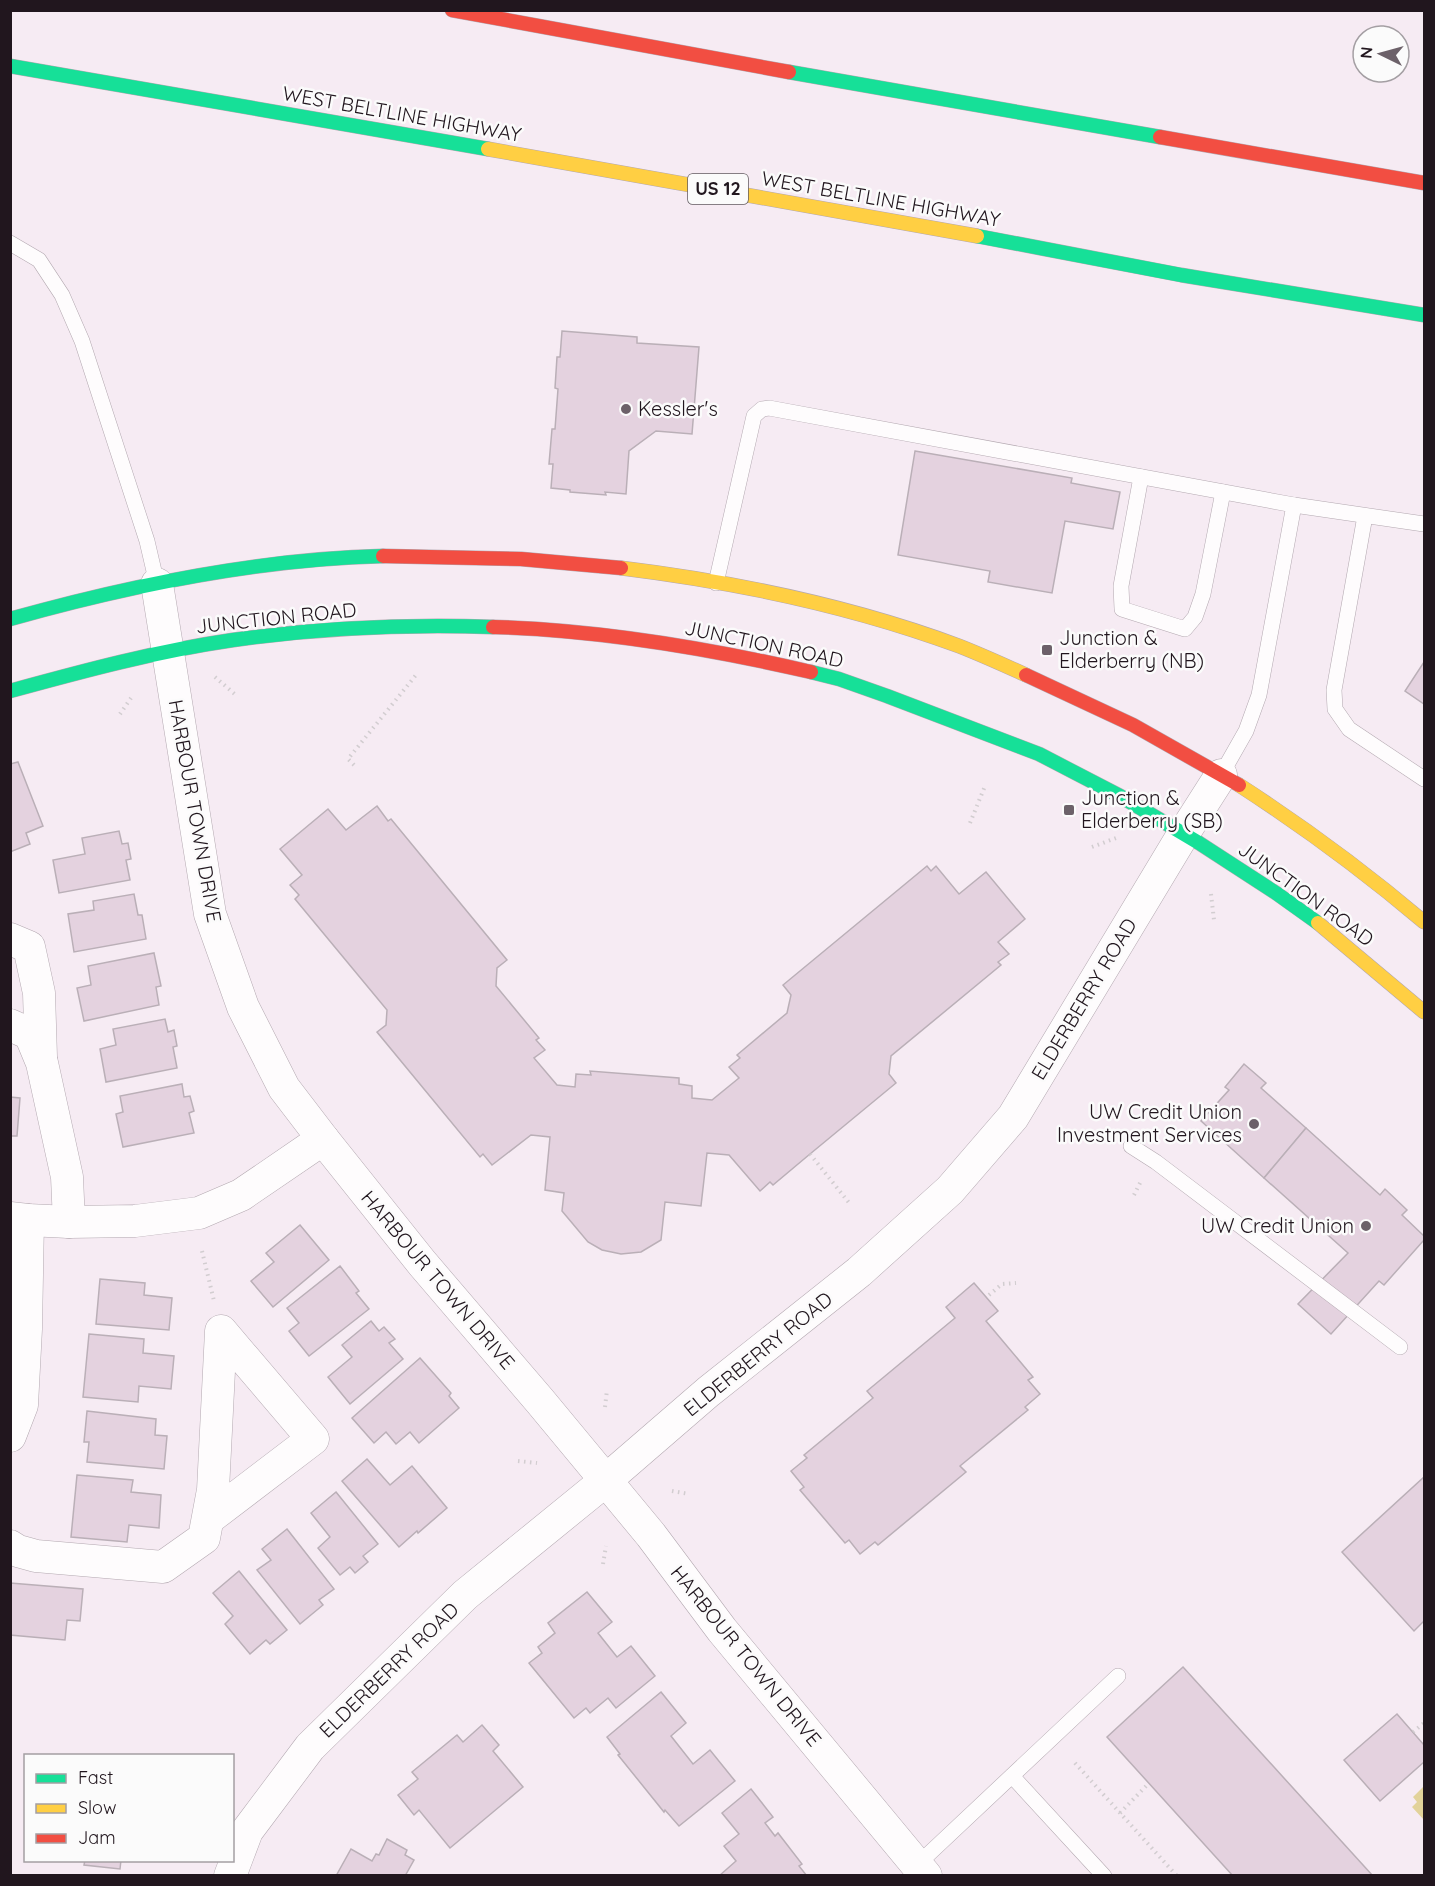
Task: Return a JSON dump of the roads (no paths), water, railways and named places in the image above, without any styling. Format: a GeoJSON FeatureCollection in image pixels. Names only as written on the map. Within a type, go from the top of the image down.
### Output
{"type":"FeatureCollection","features":[{"type":"Feature","properties":{"kind":"main road"},"geometry":{"type":"LineString","coordinates":[[452,10],[982,107],[1425,183]]}},
{"type":"Feature","properties":{"kind":"main road","name":"WEST BELTLINE HIGHWAY"},"geometry":{"type":"LineString","coordinates":[[10,66],[915,224],[1181,275],[1425,315]]}},
{"type":"Feature","properties":{"kind":"main road"},"geometry":{"type":"LineString","coordinates":[[10,619],[53,606],[157,584],[269,566],[348,557],[516,558],[629,568],[778,595],[857,614],[953,644],[1072,695],[1164,741],[1272,807],[1381,883],[1425,922]]}},
{"type":"Feature","properties":{"kind":"main road","name":"JUNCTION ROAD"},"geometry":{"type":"LineString","coordinates":[[10,691],[168,651],[266,635],[368,628],[440,625],[514,627],[596,634],[717,651],[835,678],[920,707],[1038,754],[1184,833],[1300,910],[1363,958],[1425,1012]]}},
{"type":"Feature","properties":{"kind":"street","name":"HARBOUR TOWN DRIVE"},"geometry":{"type":"LineString","coordinates":[[157,584],[210,914],[243,1007],[284,1088],[422,1263],[540,1401],[651,1536],[722,1630],[922,1870]]}},
{"type":"Feature","properties":{"kind":"street","name":"ELDERBERRY ROAD"},"geometry":{"type":"LineString","coordinates":[[230,1875],[248,1831],[310,1747],[465,1595],[605,1481],[708,1392],[859,1272],[950,1190],[1013,1116],[1221,775]]}},
{"type":"Feature","properties":{"kind":"street"},"geometry":{"type":"LineString","coordinates":[[10,939],[29,946],[39,993],[42,1063],[67,1177],[69,1222]]}},
{"type":"Feature","properties":{"kind":"street"},"geometry":{"type":"LineString","coordinates":[[10,1025],[30,1034],[42,1063]]}},
{"type":"Feature","properties":{"kind":"street"},"geometry":{"type":"LineString","coordinates":[[13,1421],[22,1405],[27,1329],[19,1219],[69,1222],[135,1221],[198,1213],[241,1195],[323,1139]]}},
{"type":"Feature","properties":{"kind":"street"},"geometry":{"type":"LineString","coordinates":[[10,1546],[36,1556],[163,1567],[204,1538],[213,1490],[221,1331],[313,1439],[208,1519]]}},
{"type":"Feature","properties":{"kind":"lane"},"geometry":{"type":"LineString","coordinates":[[10,243],[39,260],[62,295],[82,341],[147,541],[157,584]]}},
{"type":"Feature","properties":{"kind":"lane"},"geometry":{"type":"LineString","coordinates":[[716,583],[754,416],[762,409],[769,408],[1294,505],[1425,524]]}},
{"type":"Feature","properties":{"kind":"lane"},"geometry":{"type":"LineString","coordinates":[[1142,477],[1121,585],[1122,609],[1185,629],[1195,617],[1203,594],[1223,492]]}},
{"type":"Feature","properties":{"kind":"lane"},"geometry":{"type":"LineString","coordinates":[[1221,775],[1246,731],[1259,695],[1294,505]]}},
{"type":"Feature","properties":{"kind":"lane"},"geometry":{"type":"LineString","coordinates":[[1365,516],[1334,690],[1335,709],[1349,729],[1425,779]]}},
{"type":"Feature","properties":{"kind":"lane"},"geometry":{"type":"LineString","coordinates":[[1131,1146],[1165,1169],[1400,1347]]}},
{"type":"Feature","properties":{"kind":"lane"},"geometry":{"type":"LineString","coordinates":[[922,1870],[1012,1776],[1118,1677]]}},
{"type":"Feature","properties":{"kind":"lane"},"geometry":{"type":"LineString","coordinates":[[1012,1776],[1104,1875]]}},
{"type":"Feature","properties":{"kind":"place","name":"Kessler's"},"geometry":{"type":"Point","coordinates":[626,409]}},
{"type":"Feature","properties":{"kind":"place","name":"Junction & Elderberry (NB)"},"geometry":{"type":"Point","coordinates":[1047,650]}},
{"type":"Feature","properties":{"kind":"place","name":"Junction & Elderberry (SB)"},"geometry":{"type":"Point","coordinates":[1069,810]}},
{"type":"Feature","properties":{"kind":"place","name":"UW Credit Union Investment Services"},"geometry":{"type":"Point","coordinates":[1254,1124]}},
{"type":"Feature","properties":{"kind":"place","name":"UW Credit Union"},"geometry":{"type":"Point","coordinates":[1366,1226]}}]}
